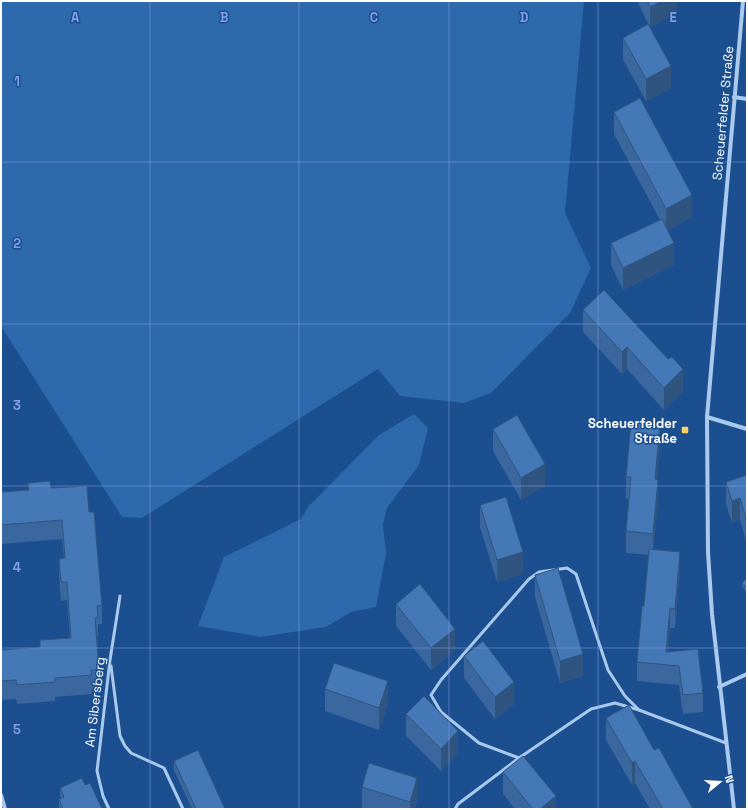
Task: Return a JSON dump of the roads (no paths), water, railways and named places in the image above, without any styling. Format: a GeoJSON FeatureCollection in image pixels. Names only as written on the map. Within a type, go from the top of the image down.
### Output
{"type":"FeatureCollection","features":[{"type":"Feature","properties":{"kind":"street","name":"Scheuerfelder Straße"},"geometry":{"type":"LineString","coordinates":[[734,809],[719,687],[712,614],[708,552],[707,417],[734,97],[744,1]]}},
{"type":"Feature","properties":{"kind":"street"},"geometry":{"type":"LineString","coordinates":[[734,97],[747,99]]}},
{"type":"Feature","properties":{"kind":"street"},"geometry":{"type":"LineString","coordinates":[[707,417],[747,429]]}},
{"type":"Feature","properties":{"kind":"street"},"geometry":{"type":"LineString","coordinates":[[719,687],[747,674]]}},
{"type":"Feature","properties":{"kind":"street"},"geometry":{"type":"LineString","coordinates":[[1,795],[5,809]]}},
{"type":"Feature","properties":{"kind":"lane"},"geometry":{"type":"LineString","coordinates":[[519,758],[479,743],[441,712],[431,695],[441,680],[529,579],[539,572],[567,568],[576,574],[608,670],[624,696],[639,710]]}},
{"type":"Feature","properties":{"kind":"lane","name":"Am Sibersberg"},"geometry":{"type":"LineString","coordinates":[[109,809],[103,796],[97,771],[110,660],[120,596]]}},
{"type":"Feature","properties":{"kind":"lane"},"geometry":{"type":"LineString","coordinates":[[110,660],[120,736],[125,746],[132,753],[164,768],[183,809]]}},
{"type":"Feature","properties":{"kind":"lane"},"geometry":{"type":"LineString","coordinates":[[455,809],[458,804],[519,758],[590,709],[615,703],[639,710],[726,743]]}},
{"type":"Feature","properties":{"kind":"place","name":"Scheuerfelder Straße"},"geometry":{"type":"Point","coordinates":[685,430]}}]}
